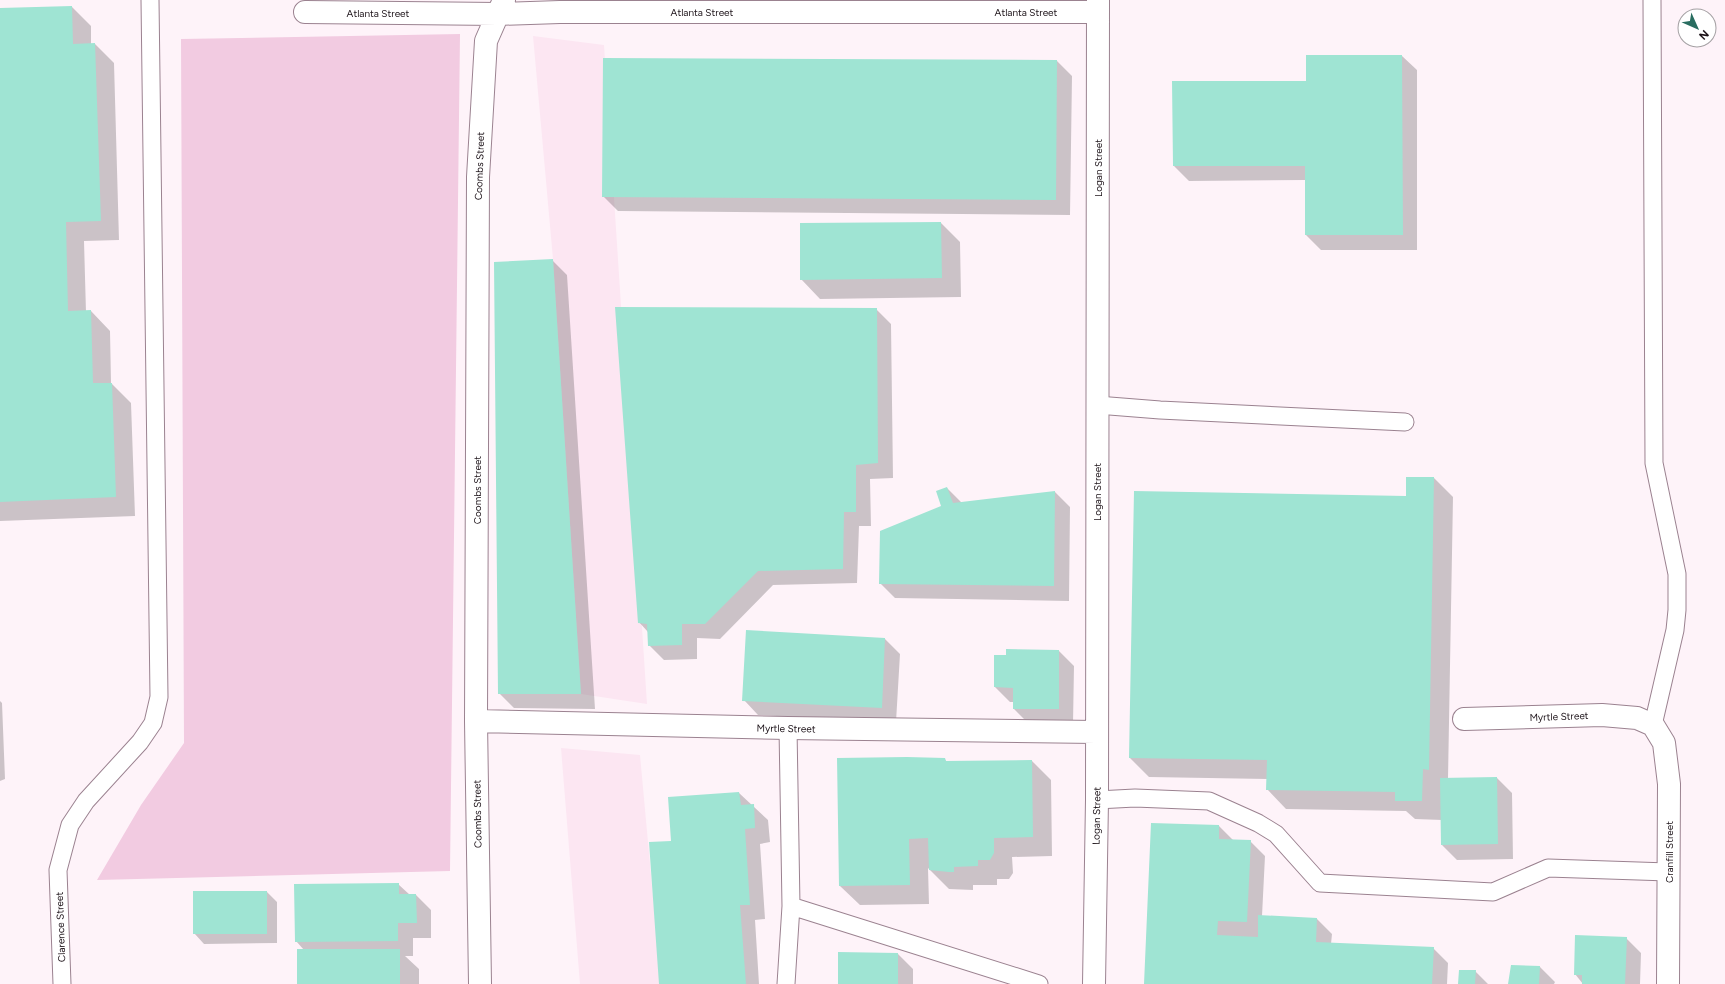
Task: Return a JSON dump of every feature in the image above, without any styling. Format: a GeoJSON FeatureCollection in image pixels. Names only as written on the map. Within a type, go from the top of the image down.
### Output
{"type":"FeatureCollection","features":[{"type":"Feature","properties":{"kind":"street","name":"Atlanta Street"},"geometry":{"type":"LineString","coordinates":[[305,12],[501,7],[560,12],[1098,6]]}},
{"type":"Feature","properties":{"kind":"street","name":"Logan Street"},"geometry":{"type":"LineString","coordinates":[[1094,984],[1097,800],[1098,6]]}},
{"type":"Feature","properties":{"kind":"street","name":"Coombs Street"},"geometry":{"type":"LineString","coordinates":[[480,984],[476,721],[478,177],[486,41],[501,7]]}},
{"type":"Feature","properties":{"kind":"street","name":"Myrtle Street"},"geometry":{"type":"LineString","coordinates":[[1464,719],[1602,715],[1637,718],[1652,725]]}},
{"type":"Feature","properties":{"kind":"street","name":"Myrtle Street"},"geometry":{"type":"LineString","coordinates":[[476,721],[788,728],[1096,732]]}},
{"type":"Feature","properties":{"kind":"street","name":"Cranfill Street"},"geometry":{"type":"LineString","coordinates":[[1652,725],[1664,743],[1669,784],[1668,984]]}},
{"type":"Feature","properties":{"kind":"lane","name":"Clarence Street"},"geometry":{"type":"LineString","coordinates":[[62,984],[58,870],[70,826],[86,801],[140,742],[153,723],[159,697],[150,0]]}},
{"type":"Feature","properties":{"kind":"lane"},"geometry":{"type":"LineString","coordinates":[[1652,0],[1654,463],[1677,574],[1677,610],[1675,630],[1652,725]]}},
{"type":"Feature","properties":{"kind":"lane"},"geometry":{"type":"LineString","coordinates":[[1097,405],[1160,410],[1405,422]]}},
{"type":"Feature","properties":{"kind":"lane"},"geometry":{"type":"LineString","coordinates":[[786,984],[791,906],[788,728]]}},
{"type":"Feature","properties":{"kind":"lane"},"geometry":{"type":"LineString","coordinates":[[1097,800],[1135,798],[1210,801],[1258,823],[1276,834],[1320,883],[1493,892],[1548,868],[1668,872]]}},
{"type":"Feature","properties":{"kind":"lane"},"geometry":{"type":"LineString","coordinates":[[791,906],[1039,984]]}},
{"type":"Feature","properties":{"kind":"shaded area"},"geometry":{"type":"Polygon","coordinates":[[[460,34],[450,871],[97,880],[141,805],[184,743],[181,39],[460,34]]]}},
{"type":"Feature","properties":{"kind":"shaded area"},"geometry":{"type":"Polygon","coordinates":[[[533,36],[604,45],[647,704],[581,694],[553,259],[533,36]]]}},
{"type":"Feature","properties":{"kind":"shaded area"},"geometry":{"type":"Polygon","coordinates":[[[561,748],[640,755],[661,984],[580,984],[561,748]]]}},
{"type":"Feature","properties":{"kind":"building"},"geometry":{"type":"Polygon","coordinates":[[[72,6],[73,44],[95,43],[101,221],[66,222],[68,311],[91,310],[93,383],[112,383],[116,497],[0,502],[0,8],[72,6]]]}},
{"type":"Feature","properties":{"kind":"building"},"geometry":{"type":"Polygon","coordinates":[[[1306,55],[1402,55],[1403,235],[1305,235],[1305,166],[1173,166],[1172,81],[1306,81],[1306,55]]]}},
{"type":"Feature","properties":{"kind":"building"},"geometry":{"type":"Polygon","coordinates":[[[603,58],[1057,60],[1056,200],[602,197],[603,58]]]}},
{"type":"Feature","properties":{"kind":"building"},"geometry":{"type":"Polygon","coordinates":[[[941,222],[942,278],[800,280],[800,223],[941,222]]]}},
{"type":"Feature","properties":{"kind":"building"},"geometry":{"type":"Polygon","coordinates":[[[553,259],[581,694],[498,694],[494,262],[553,259]]]}},
{"type":"Feature","properties":{"kind":"building"},"geometry":{"type":"Polygon","coordinates":[[[615,307],[877,308],[878,463],[856,465],[856,512],[844,512],[843,569],[758,571],[705,624],[682,624],[682,645],[648,646],[647,624],[638,623],[615,307]]]}},
{"type":"Feature","properties":{"kind":"building"},"geometry":{"type":"Polygon","coordinates":[[[1406,477],[1434,477],[1429,770],[1423,769],[1422,801],[1395,801],[1395,792],[1266,790],[1267,760],[1129,758],[1134,491],[1406,496],[1406,477]]]}},
{"type":"Feature","properties":{"kind":"building"},"geometry":{"type":"Polygon","coordinates":[[[947,487],[953,503],[1055,491],[1054,586],[879,584],[880,531],[941,506],[936,491],[947,487]]]}},
{"type":"Feature","properties":{"kind":"building"},"geometry":{"type":"Polygon","coordinates":[[[746,630],[885,638],[882,708],[742,701],[746,630]]]}},
{"type":"Feature","properties":{"kind":"building"},"geometry":{"type":"Polygon","coordinates":[[[1006,649],[1059,650],[1059,709],[1013,709],[1013,688],[994,687],[994,655],[1006,655],[1006,649]]]}},
{"type":"Feature","properties":{"kind":"building"},"geometry":{"type":"Polygon","coordinates":[[[837,758],[945,758],[946,761],[1032,760],[1033,837],[994,838],[994,853],[990,860],[978,860],[978,866],[954,867],[954,872],[929,870],[928,838],[909,839],[910,885],[839,886],[837,758]]]}},
{"type":"Feature","properties":{"kind":"building"},"geometry":{"type":"Polygon","coordinates":[[[1497,777],[1498,844],[1441,845],[1440,778],[1497,777]]]}},
{"type":"Feature","properties":{"kind":"building"},"geometry":{"type":"Polygon","coordinates":[[[739,792],[741,805],[754,804],[755,828],[745,829],[750,905],[740,905],[746,984],[659,984],[649,842],[671,841],[668,797],[739,792]]]}},
{"type":"Feature","properties":{"kind":"building"},"geometry":{"type":"Polygon","coordinates":[[[1151,823],[1219,825],[1219,839],[1251,840],[1247,922],[1218,921],[1217,935],[1258,937],[1258,915],[1317,918],[1316,942],[1434,947],[1432,984],[1144,984],[1151,823]]]}},
{"type":"Feature","properties":{"kind":"building"},"geometry":{"type":"Polygon","coordinates":[[[399,883],[399,894],[416,894],[417,923],[398,923],[398,941],[295,942],[294,884],[399,883]]]}},
{"type":"Feature","properties":{"kind":"building"},"geometry":{"type":"Polygon","coordinates":[[[193,891],[267,891],[267,934],[193,934],[193,891]]]}},
{"type":"Feature","properties":{"kind":"building"},"geometry":{"type":"Polygon","coordinates":[[[1575,935],[1627,937],[1625,984],[1582,984],[1582,975],[1574,975],[1575,935]]]}},
{"type":"Feature","properties":{"kind":"building"},"geometry":{"type":"Polygon","coordinates":[[[297,949],[400,949],[400,984],[297,984],[297,949]]]}},
{"type":"Feature","properties":{"kind":"building"},"geometry":{"type":"Polygon","coordinates":[[[838,952],[898,953],[898,984],[838,984],[838,952]]]}},
{"type":"Feature","properties":{"kind":"building"},"geometry":{"type":"Polygon","coordinates":[[[1511,965],[1540,966],[1539,984],[1508,984],[1511,965]]]}},
{"type":"Feature","properties":{"kind":"building"},"geometry":{"type":"Polygon","coordinates":[[[1459,970],[1476,970],[1475,984],[1458,984],[1459,970]]]}}]}
